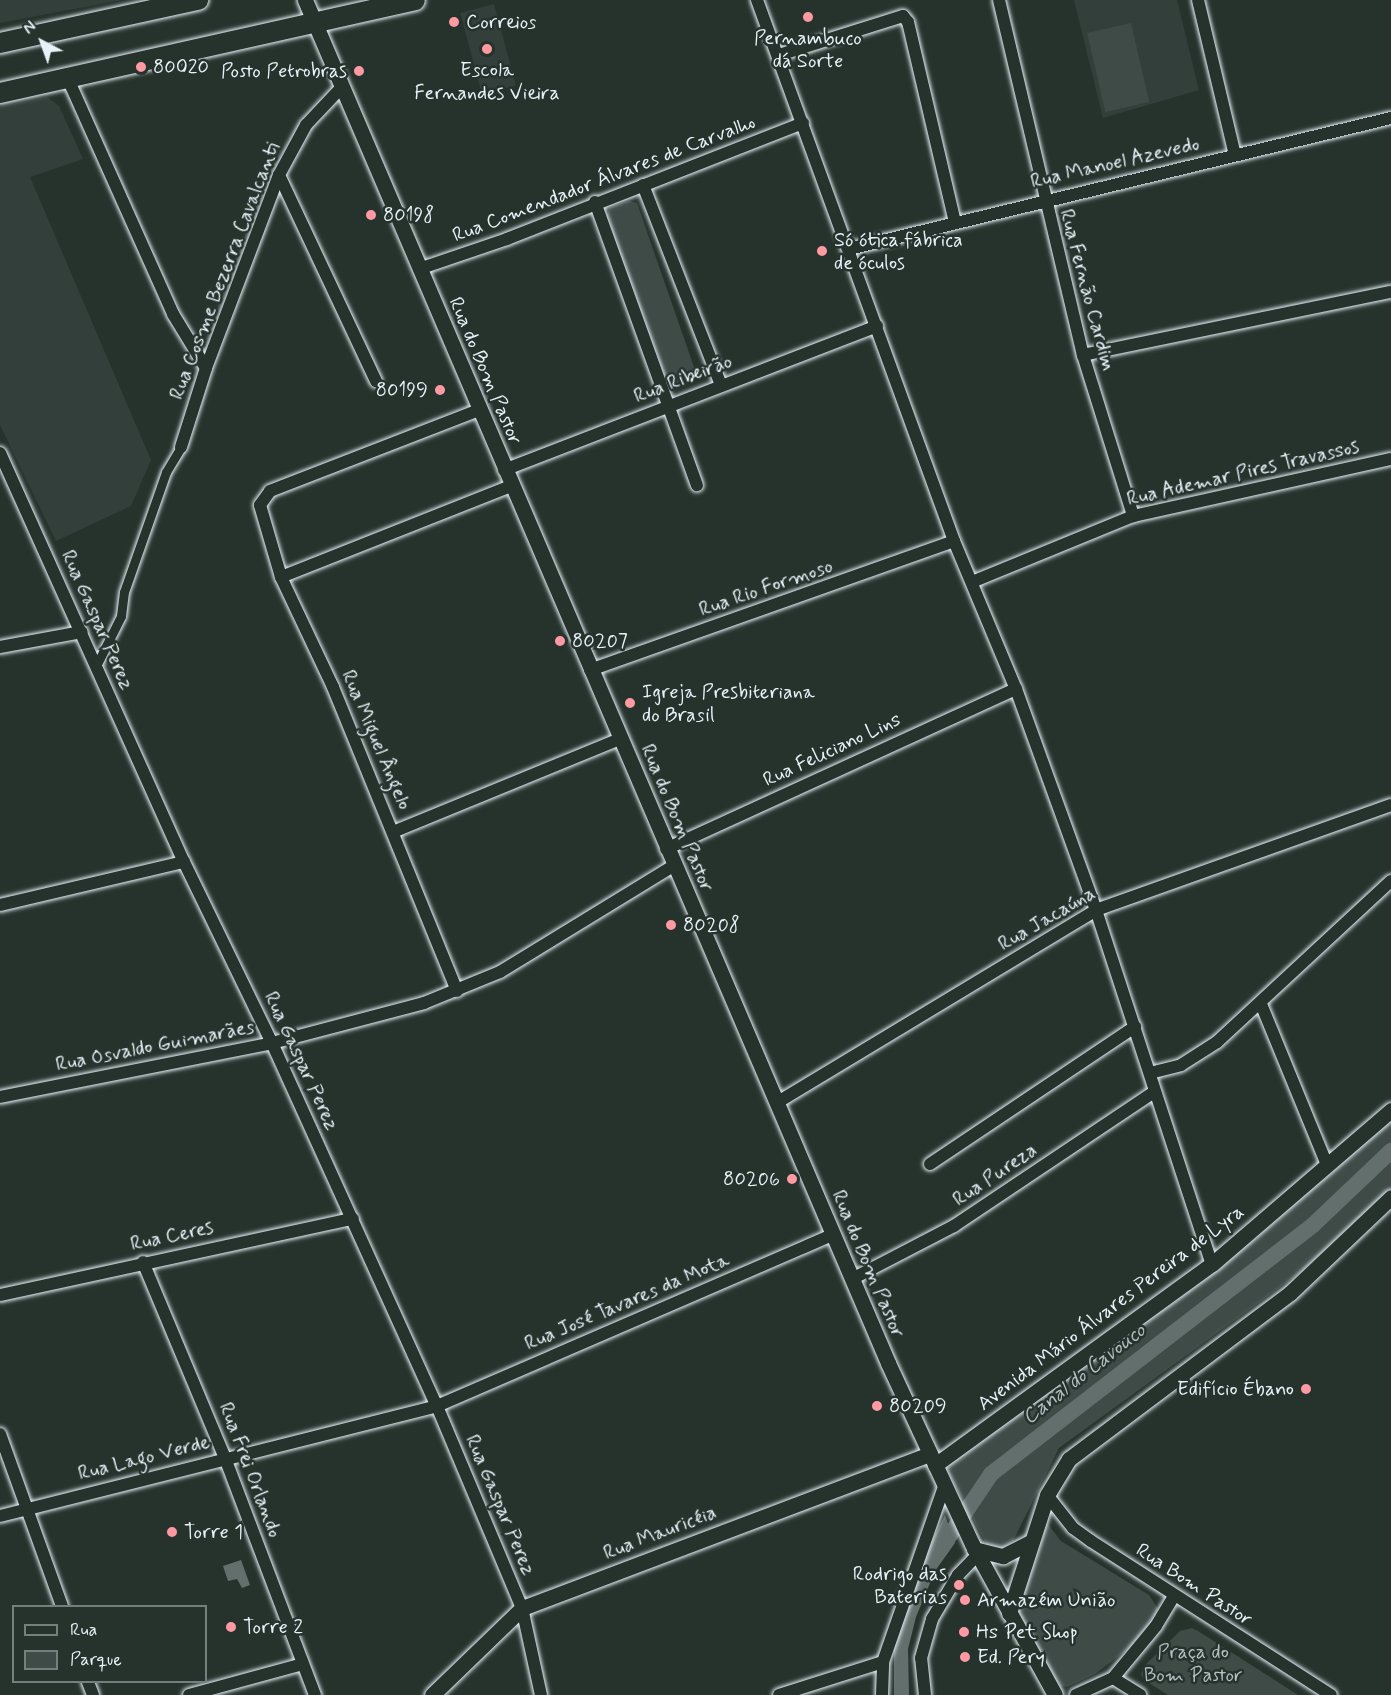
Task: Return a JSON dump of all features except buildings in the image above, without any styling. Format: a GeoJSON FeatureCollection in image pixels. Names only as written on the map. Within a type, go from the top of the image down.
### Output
{"type":"FeatureCollection","features":[{"type":"Feature","properties":{"kind":"main road"},"geometry":{"type":"LineString","coordinates":[[0,43],[198,0]]}},
{"type":"Feature","properties":{"kind":"main road"},"geometry":{"type":"LineString","coordinates":[[0,93],[415,0]]}},
{"type":"Feature","properties":{"kind":"street","name":"Rua do Bom Pastor"},"geometry":{"type":"LineString","coordinates":[[305,0],[311,22],[419,269],[673,866],[778,1102],[852,1279],[974,1549],[1055,1695]]}},
{"type":"Feature","properties":{"kind":"street"},"geometry":{"type":"LineString","coordinates":[[757,0],[779,55],[954,541],[1016,689],[1096,910],[1212,1264]]}},
{"type":"Feature","properties":{"kind":"street","name":"Rua Fernão Cardim"},"geometry":{"type":"LineString","coordinates":[[999,0],[1044,200],[1083,355],[1132,516]]}},
{"type":"Feature","properties":{"kind":"street"},"geometry":{"type":"LineString","coordinates":[[1198,0],[1235,155]]}},
{"type":"Feature","properties":{"kind":"street"},"geometry":{"type":"LineString","coordinates":[[779,55],[903,16],[908,21],[956,222]]}},
{"type":"Feature","properties":{"kind":"street"},"geometry":{"type":"LineString","coordinates":[[68,79],[173,314],[206,368]]}},
{"type":"Feature","properties":{"kind":"street","name":"Rua Cosme Bezerra Cavalcanti"},"geometry":{"type":"LineString","coordinates":[[181,447],[206,368],[279,175],[306,125],[340,89]]}},
{"type":"Feature","properties":{"kind":"street","name":"Rua Manoel Azevedo"},"geometry":{"type":"LineString","coordinates":[[849,249],[1044,200],[1391,118]]}},
{"type":"Feature","properties":{"kind":"street","name":"Rua Comendador Álvares de Carvalho"},"geometry":{"type":"LineString","coordinates":[[419,269],[507,239],[595,202],[803,123]]}},
{"type":"Feature","properties":{"kind":"street"},"geometry":{"type":"LineString","coordinates":[[279,175],[376,381]]}},
{"type":"Feature","properties":{"kind":"street"},"geometry":{"type":"LineString","coordinates":[[643,185],[721,385]]}},
{"type":"Feature","properties":{"kind":"street"},"geometry":{"type":"LineString","coordinates":[[595,202],[670,404],[697,485]]}},
{"type":"Feature","properties":{"kind":"street"},"geometry":{"type":"LineString","coordinates":[[1083,355],[1391,292]]}},
{"type":"Feature","properties":{"kind":"street","name":"Rua Ribeirão"},"geometry":{"type":"LineString","coordinates":[[504,470],[877,326]]}},
{"type":"Feature","properties":{"kind":"street","name":"Rua Miguel Ângelo"},"geometry":{"type":"LineString","coordinates":[[457,991],[333,687],[281,577],[260,505],[270,491],[479,410]]}},
{"type":"Feature","properties":{"kind":"street"},"geometry":{"type":"LineString","coordinates":[[96,666],[121,616],[124,592],[166,472],[181,447]]}},
{"type":"Feature","properties":{"kind":"street","name":"Rua Gaspar Perez"},"geometry":{"type":"LineString","coordinates":[[0,453],[184,862],[272,1042],[437,1406],[522,1608],[541,1695]]}},
{"type":"Feature","properties":{"kind":"street","name":"Rua Ademar Pires Travassos"},"geometry":{"type":"LineString","coordinates":[[972,582],[1132,516],[1391,459]]}},
{"type":"Feature","properties":{"kind":"street"},"geometry":{"type":"LineString","coordinates":[[281,577],[511,486]]}},
{"type":"Feature","properties":{"kind":"street","name":"Rua Rio Formoso"},"geometry":{"type":"LineString","coordinates":[[590,670],[954,541]]}},
{"type":"Feature","properties":{"kind":"street"},"geometry":{"type":"LineString","coordinates":[[0,647],[82,632]]}},
{"type":"Feature","properties":{"kind":"street","name":"Rua Feliciano Lins"},"geometry":{"type":"LineString","coordinates":[[666,849],[1016,689]]}},
{"type":"Feature","properties":{"kind":"street"},"geometry":{"type":"LineString","coordinates":[[393,832],[620,739]]}},
{"type":"Feature","properties":{"kind":"street","name":"Rua Jacaúna"},"geometry":{"type":"LineString","coordinates":[[778,1102],[1096,910],[1391,805]]}},
{"type":"Feature","properties":{"kind":"street"},"geometry":{"type":"LineString","coordinates":[[0,905],[184,862]]}},
{"type":"Feature","properties":{"kind":"street","name":"Rua Osvaldo Guimarães"},"geometry":{"type":"LineString","coordinates":[[0,1097],[272,1042],[457,991],[500,972],[591,919],[673,866]]}},
{"type":"Feature","properties":{"kind":"street"},"geometry":{"type":"LineString","coordinates":[[1150,1073],[1199,1056],[1261,1004],[1391,882]]}},
{"type":"Feature","properties":{"kind":"street"},"geometry":{"type":"LineString","coordinates":[[1261,1004],[1328,1167]]}},
{"type":"Feature","properties":{"kind":"street"},"geometry":{"type":"LineString","coordinates":[[930,1164],[1135,1026]]}},
{"type":"Feature","properties":{"kind":"street","name":"Rua Pureza"},"geometry":{"type":"LineString","coordinates":[[852,1279],[954,1226],[1154,1092]]}},
{"type":"Feature","properties":{"kind":"street","name":"Avenida Mário Álvares Pereira de Lyra"},"geometry":{"type":"LineString","coordinates":[[933,1459],[1212,1264],[1328,1167],[1391,1110]]}},
{"type":"Feature","properties":{"kind":"street"},"geometry":{"type":"LineString","coordinates":[[1009,1613],[1047,1495],[1075,1453],[1290,1293],[1391,1197]]}},
{"type":"Feature","properties":{"kind":"street","name":"Rua Ceres"},"geometry":{"type":"LineString","coordinates":[[0,1295],[143,1262],[353,1219]]}},
{"type":"Feature","properties":{"kind":"street","name":"Rua José Tavares da Mota"},"geometry":{"type":"LineString","coordinates":[[437,1406],[833,1236]]}},
{"type":"Feature","properties":{"kind":"street","name":"Rua Frei Orlando"},"geometry":{"type":"LineString","coordinates":[[143,1262],[225,1458],[315,1695]]}},
{"type":"Feature","properties":{"kind":"street","name":"Rua Lago Verde"},"geometry":{"type":"LineString","coordinates":[[0,1516],[437,1406]]}},
{"type":"Feature","properties":{"kind":"street"},"geometry":{"type":"LineString","coordinates":[[0,1434],[62,1605]]}},
{"type":"Feature","properties":{"kind":"street","name":"Rua Mauricéia"},"geometry":{"type":"LineString","coordinates":[[432,1695],[522,1608],[933,1459]]}},
{"type":"Feature","properties":{"kind":"street"},"geometry":{"type":"LineString","coordinates":[[882,1695],[883,1662],[947,1492]]}},
{"type":"Feature","properties":{"kind":"street","name":"Rua Bom Pastor"},"geometry":{"type":"LineString","coordinates":[[1047,1495],[1073,1528],[1174,1596],[1331,1695]]}},
{"type":"Feature","properties":{"kind":"street"},"geometry":{"type":"LineString","coordinates":[[925,1695],[921,1670],[927,1635],[945,1594],[974,1549],[1004,1556],[1030,1542]]}},
{"type":"Feature","properties":{"kind":"street"},"geometry":{"type":"LineString","coordinates":[[1076,1695],[1113,1678],[1156,1626],[1174,1596]]}},
{"type":"Feature","properties":{"kind":"street"},"geometry":{"type":"LineString","coordinates":[[779,1695],[883,1662]]}},
{"type":"Feature","properties":{"kind":"street"},"geometry":{"type":"LineString","coordinates":[[189,1695],[303,1664]]}},
{"type":"Feature","properties":{"kind":"street"},"geometry":{"type":"LineString","coordinates":[[1113,1678],[1140,1695]]}},
{"type":"Feature","properties":{"kind":"shaded area"},"geometry":{"type":"Polygon","coordinates":[[[0,0],[122,0],[0,23],[0,0]]]}},
{"type":"Feature","properties":{"kind":"shaded area"},"geometry":{"type":"Polygon","coordinates":[[[1074,0],[1177,0],[1199,90],[1103,118],[1074,0]]]}},
{"type":"Feature","properties":{"kind":"shaded area","name":"Escola Fernandes Vieira"},"geometry":{"type":"Polygon","coordinates":[[[494,4],[516,85],[482,94],[460,13],[494,4]]]}},
{"type":"Feature","properties":{"kind":"shaded area"},"geometry":{"type":"Polygon","coordinates":[[[47,97],[59,106],[83,159],[30,177],[151,460],[131,506],[56,541],[0,425],[0,107],[47,97]]]}},
{"type":"Feature","properties":{"kind":"shaded area"},"geometry":{"type":"Polygon","coordinates":[[[945,1515],[955,1543],[935,1571],[916,1617],[908,1649],[909,1695],[894,1695],[894,1646],[919,1567],[945,1515]]]}},
{"type":"Feature","properties":{"kind":"shaded area"},"geometry":{"type":"Polygon","coordinates":[[[241,1560],[250,1585],[242,1588],[237,1579],[228,1581],[223,1566],[241,1560]]]}},
{"type":"Feature","properties":{"kind":"green space"},"geometry":{"type":"Polygon","coordinates":[[[1131,23],[1149,102],[1105,112],[1087,33],[1131,23]]]}},
{"type":"Feature","properties":{"kind":"green space"},"geometry":{"type":"Polygon","coordinates":[[[629,201],[637,203],[695,370],[690,383],[677,388],[668,388],[606,216],[610,207],[629,201]]]}},
{"type":"Feature","properties":{"kind":"green space"},"geometry":{"type":"Polygon","coordinates":[[[1391,1116],[1391,1191],[1298,1274],[1059,1448],[1013,1541],[1000,1550],[989,1549],[948,1472],[950,1461],[1391,1116]]]}},
{"type":"Feature","properties":{"kind":"green space"},"geometry":{"type":"Polygon","coordinates":[[[1043,1518],[1061,1541],[1149,1595],[1158,1609],[1145,1636],[1095,1674],[1067,1687],[1056,1685],[1013,1617],[1043,1518]]]}},
{"type":"Feature","properties":{"kind":"green space","name":"Praça do Bom Pastor"},"geometry":{"type":"Polygon","coordinates":[[[1192,1628],[1298,1695],[1168,1695],[1144,1680],[1141,1674],[1144,1666],[1180,1631],[1192,1628]]]}},
{"type":"Feature","properties":{"kind":"waterway","name":"Canal do Cavouco"},"geometry":{"type":"LineString","coordinates":[[940,1550],[991,1474],[1313,1225],[1391,1151]]}},
{"type":"Feature","properties":{"kind":"place","name":"Pernambuco dá Sorte"},"geometry":{"type":"Point","coordinates":[808,17]}},
{"type":"Feature","properties":{"kind":"place","name":"Correios"},"geometry":{"type":"Point","coordinates":[454,22]}},
{"type":"Feature","properties":{"kind":"place","name":"Escola Fernandes Vieira"},"geometry":{"type":"Point","coordinates":[487,49]}},
{"type":"Feature","properties":{"kind":"place","name":"80020"},"geometry":{"type":"Point","coordinates":[141,67]}},
{"type":"Feature","properties":{"kind":"place","name":"Posto Petrobras"},"geometry":{"type":"Point","coordinates":[359,71]}},
{"type":"Feature","properties":{"kind":"place","name":"80198"},"geometry":{"type":"Point","coordinates":[371,215]}},
{"type":"Feature","properties":{"kind":"place","name":"Só ótica fábrica de óculos"},"geometry":{"type":"Point","coordinates":[822,251]}},
{"type":"Feature","properties":{"kind":"place","name":"80199"},"geometry":{"type":"Point","coordinates":[440,390]}},
{"type":"Feature","properties":{"kind":"place","name":"80207"},"geometry":{"type":"Point","coordinates":[560,641]}},
{"type":"Feature","properties":{"kind":"place","name":"Igreja Presbiteriana do Brasil"},"geometry":{"type":"Point","coordinates":[630,703]}},
{"type":"Feature","properties":{"kind":"place","name":"80208"},"geometry":{"type":"Point","coordinates":[671,925]}},
{"type":"Feature","properties":{"kind":"place","name":"80206"},"geometry":{"type":"Point","coordinates":[792,1179]}},
{"type":"Feature","properties":{"kind":"place","name":"Edifício Ébano"},"geometry":{"type":"Point","coordinates":[1306,1389]}},
{"type":"Feature","properties":{"kind":"place","name":"80209"},"geometry":{"type":"Point","coordinates":[877,1406]}},
{"type":"Feature","properties":{"kind":"place","name":"Torre 1"},"geometry":{"type":"Point","coordinates":[172,1532]}},
{"type":"Feature","properties":{"kind":"place","name":"Rodrigo das Baterias"},"geometry":{"type":"Point","coordinates":[959,1585]}},
{"type":"Feature","properties":{"kind":"place","name":"Armazém União"},"geometry":{"type":"Point","coordinates":[965,1600]}},
{"type":"Feature","properties":{"kind":"place","name":"Torre 2"},"geometry":{"type":"Point","coordinates":[231,1627]}},
{"type":"Feature","properties":{"kind":"place","name":"Hs Pet Shop"},"geometry":{"type":"Point","coordinates":[964,1632]}},
{"type":"Feature","properties":{"kind":"place","name":"Ed. Pery"},"geometry":{"type":"Point","coordinates":[965,1657]}}]}
